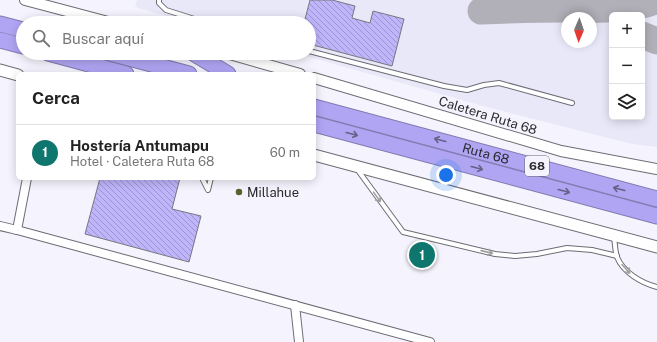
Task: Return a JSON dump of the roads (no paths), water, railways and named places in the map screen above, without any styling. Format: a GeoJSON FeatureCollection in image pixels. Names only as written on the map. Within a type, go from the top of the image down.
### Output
{"type":"FeatureCollection","features":[{"type":"Feature","properties":{"kind":"highway"},"geometry":{"type":"LineString","coordinates":[[0,24],[16,28]]}},
{"type":"Feature","properties":{"kind":"highway"},"geometry":{"type":"LineString","coordinates":[[0,40],[16,44]]}},
{"type":"Feature","properties":{"kind":"highway"},"geometry":{"type":"LineString","coordinates":[[74,60],[119,72]]}},
{"type":"Feature","properties":{"kind":"highway"},"geometry":{"type":"LineString","coordinates":[[136,60],[181,72]]}},
{"type":"Feature","properties":{"kind":"highway"},"geometry":{"type":"LineString","coordinates":[[205,60],[225,72]]}},
{"type":"Feature","properties":{"kind":"highway","name":"Ruta 68"},"geometry":{"type":"LineString","coordinates":[[316,108],[657,199]]}},
{"type":"Feature","properties":{"kind":"highway","name":"Ruta 68"},"geometry":{"type":"LineString","coordinates":[[316,125],[657,216]]}},
{"type":"Feature","properties":{"kind":"main road"},"geometry":{"type":"LineString","coordinates":[[0,70],[16,74]]}},
{"type":"Feature","properties":{"kind":"main road"},"geometry":{"type":"LineString","coordinates":[[316,156],[657,247]]}},
{"type":"Feature","properties":{"kind":"street"},"geometry":{"type":"LineString","coordinates":[[26,0],[86,16]]}},
{"type":"Feature","properties":{"kind":"street"},"geometry":{"type":"LineString","coordinates":[[265,60],[295,72]]}},
{"type":"Feature","properties":{"kind":"street","name":"Caletera Ruta 68"},"geometry":{"type":"LineString","coordinates":[[316,79],[561,151],[620,164],[657,170]]}},
{"type":"Feature","properties":{"kind":"street"},"geometry":{"type":"LineString","coordinates":[[17,230],[27,180]]}},
{"type":"Feature","properties":{"kind":"street"},"geometry":{"type":"LineString","coordinates":[[0,226],[430,342]]}},
{"type":"Feature","properties":{"kind":"street"},"geometry":{"type":"LineString","coordinates":[[296,305],[299,342]]}},
{"type":"Feature","properties":{"kind":"lane"},"geometry":{"type":"LineString","coordinates":[[159,0],[159,3],[166,10],[185,16]]}},
{"type":"Feature","properties":{"kind":"lane"},"geometry":{"type":"LineString","coordinates":[[316,53],[444,86],[467,90],[484,85],[499,83],[572,103]]}},
{"type":"Feature","properties":{"kind":"lane"},"geometry":{"type":"LineString","coordinates":[[354,166],[403,232],[502,255],[530,255],[567,248],[592,250],[617,256]]}},
{"type":"Feature","properties":{"kind":"lane"},"geometry":{"type":"LineString","coordinates":[[203,180],[208,190],[210,180]]}},
{"type":"Feature","properties":{"kind":"lane"},"geometry":{"type":"LineString","coordinates":[[614,235],[617,256],[622,264],[633,276],[657,287]]}},
{"type":"Feature","properties":{"kind":"place","name":"Millahue"},"geometry":{"type":"Point","coordinates":[239,192]}},
{"type":"Feature","properties":{"kind":"place","name":"Hostería Antumapu"},"geometry":{"type":"Point","coordinates":[422,255]}}]}
